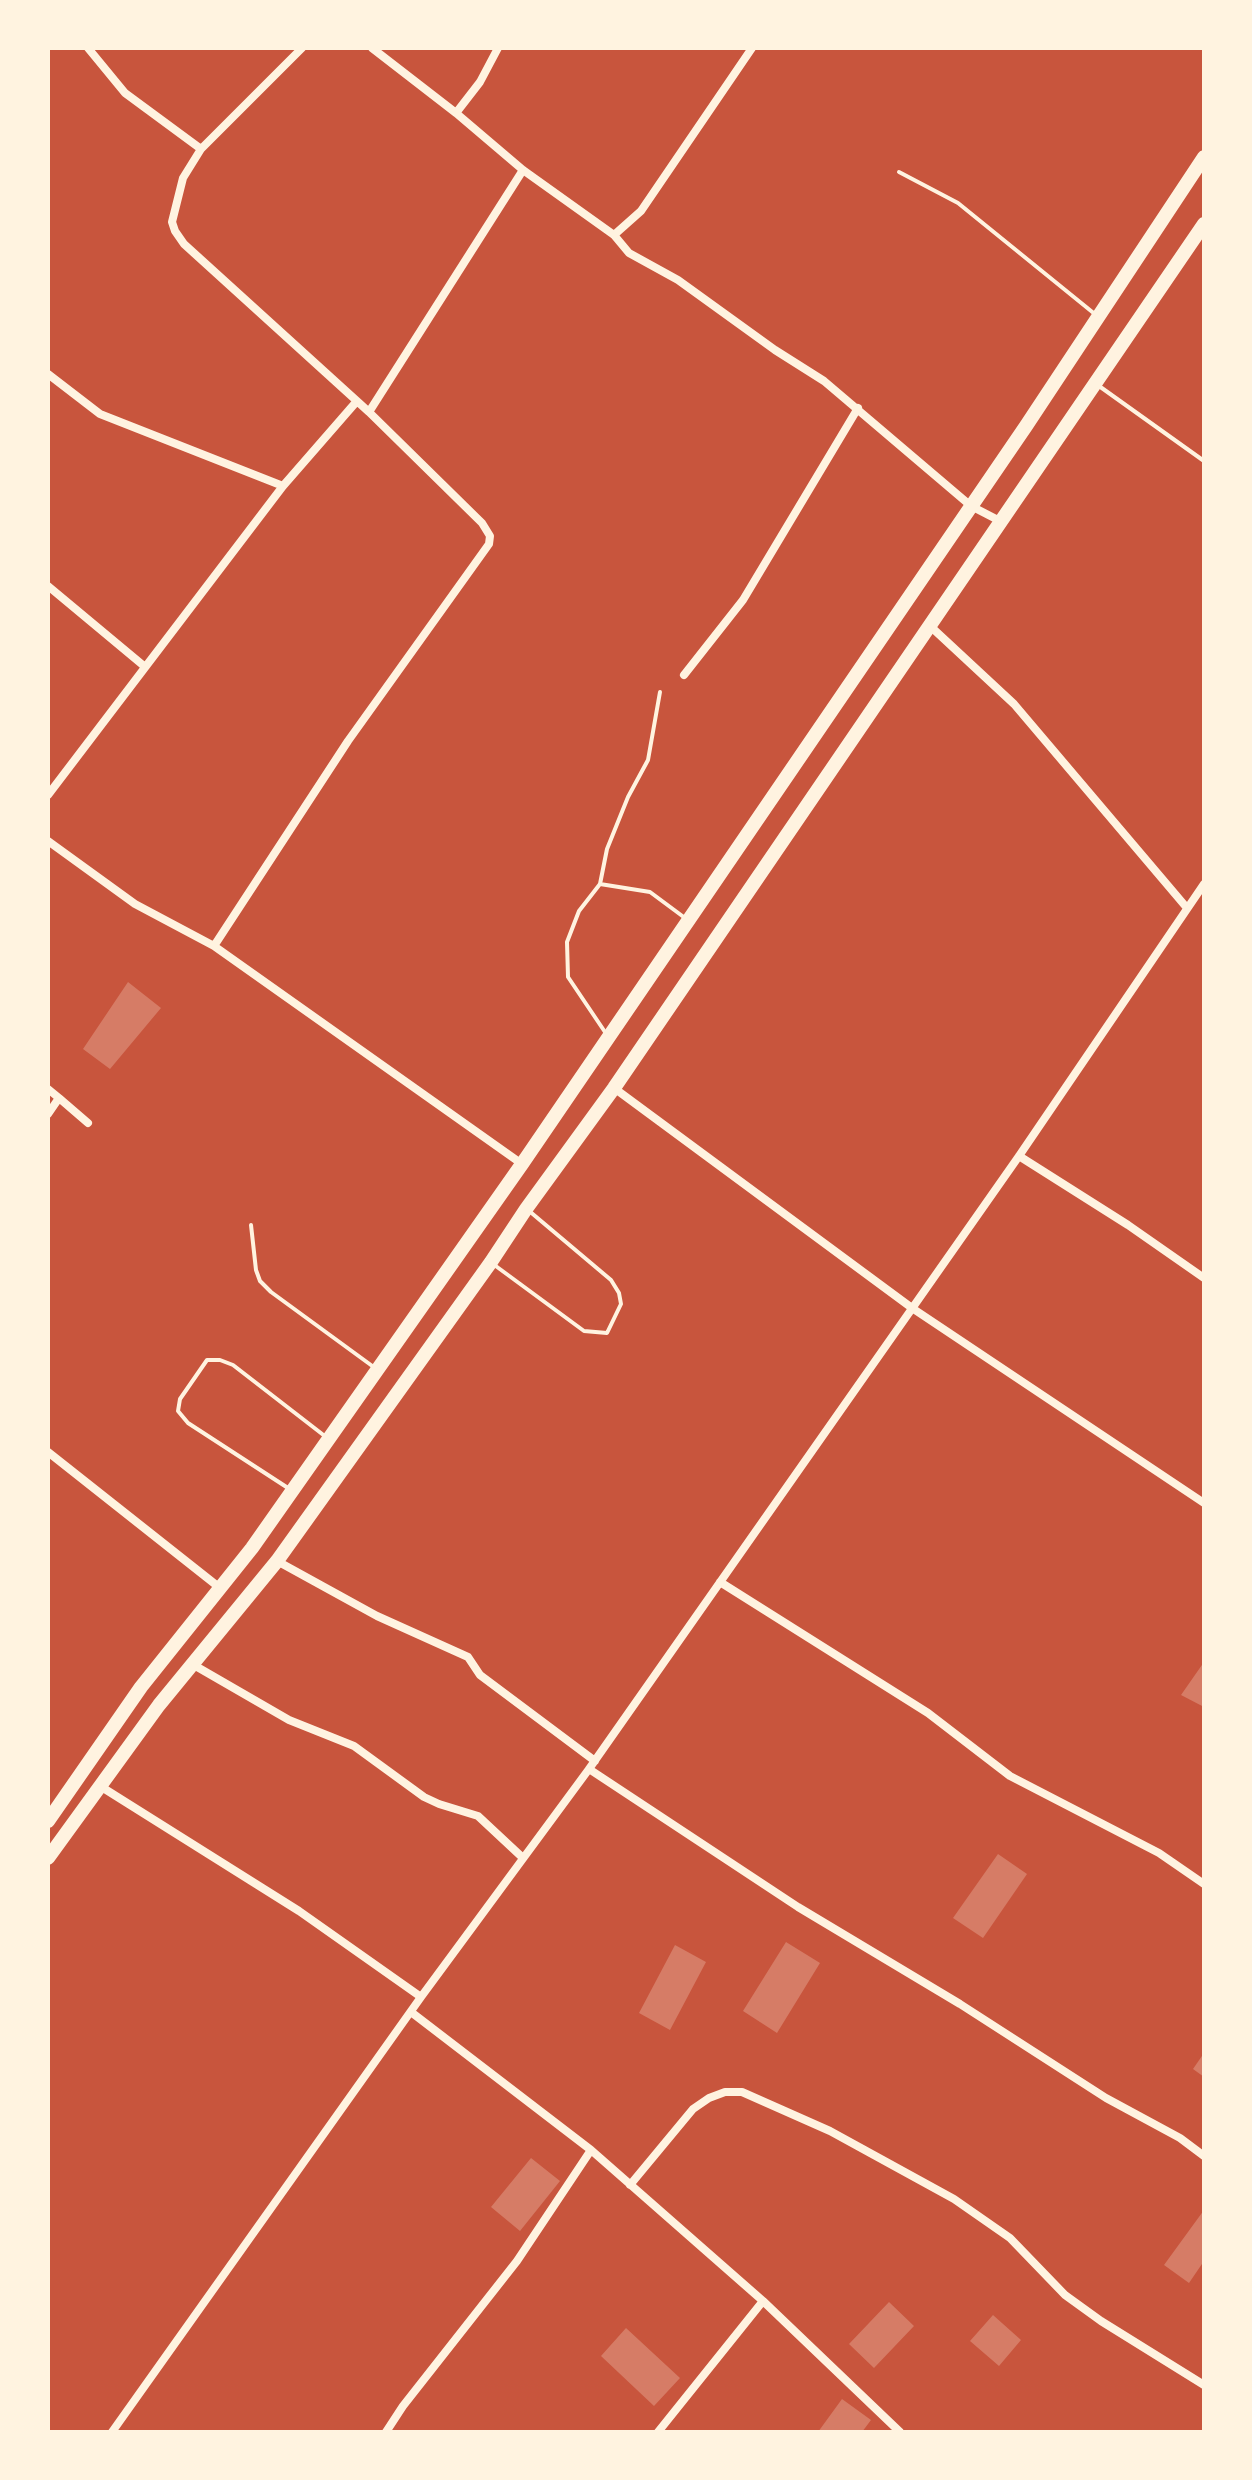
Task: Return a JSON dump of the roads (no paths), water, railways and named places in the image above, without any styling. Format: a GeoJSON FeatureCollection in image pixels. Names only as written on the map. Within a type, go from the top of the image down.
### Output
{"type":"FeatureCollection","features":[{"type":"Feature","properties":{"kind":"highway"},"geometry":{"type":"LineString","coordinates":[[48,1821],[141,1687],[252,1548],[522,1164],[971,506],[1204,157]]}},
{"type":"Feature","properties":{"kind":"highway"},"geometry":{"type":"LineString","coordinates":[[48,1858],[99,1785],[192,1664],[277,1561],[491,1262],[614,1088],[1204,224]]}},
{"type":"Feature","properties":{"kind":"street"},"geometry":{"type":"LineString","coordinates":[[88,48],[125,93],[201,149]]}},
{"type":"Feature","properties":{"kind":"street"},"geometry":{"type":"LineString","coordinates":[[214,946],[348,741],[489,544],[490,536],[482,523],[369,412],[184,244],[175,231],[172,222],[183,178],[201,149],[302,48]]}},
{"type":"Feature","properties":{"kind":"street"},"geometry":{"type":"LineString","coordinates":[[372,48],[523,170],[614,235],[629,253],[700,294],[775,350],[824,381],[971,506],[1000,521]]}},
{"type":"Feature","properties":{"kind":"street"},"geometry":{"type":"LineString","coordinates":[[456,113],[480,82],[498,48]]}},
{"type":"Feature","properties":{"kind":"street"},"geometry":{"type":"LineString","coordinates":[[614,235],[641,211],[752,48]]}},
{"type":"Feature","properties":{"kind":"street"},"geometry":{"type":"LineString","coordinates":[[369,412],[523,170]]}},
{"type":"Feature","properties":{"kind":"street"},"geometry":{"type":"LineString","coordinates":[[48,374],[100,414],[283,486]]}},
{"type":"Feature","properties":{"kind":"street"},"geometry":{"type":"LineString","coordinates":[[48,795],[283,486],[357,401]]}},
{"type":"Feature","properties":{"kind":"street"},"geometry":{"type":"LineString","coordinates":[[684,675],[743,600],[858,408]]}},
{"type":"Feature","properties":{"kind":"street"},"geometry":{"type":"LineString","coordinates":[[48,586],[144,666]]}},
{"type":"Feature","properties":{"kind":"street"},"geometry":{"type":"LineString","coordinates":[[929,624],[1014,704],[1187,908]]}},
{"type":"Feature","properties":{"kind":"street"},"geometry":{"type":"LineString","coordinates":[[48,841],[126,898],[214,946],[522,1164]]}},
{"type":"Feature","properties":{"kind":"street"},"geometry":{"type":"LineString","coordinates":[[112,2432],[421,1997],[595,1761],[1019,1156],[1204,884]]}},
{"type":"Feature","properties":{"kind":"street"},"geometry":{"type":"LineString","coordinates":[[614,1088],[912,1308],[1204,1503]]}},
{"type":"Feature","properties":{"kind":"street"},"geometry":{"type":"LineString","coordinates":[[48,1089],[88,1123]]}},
{"type":"Feature","properties":{"kind":"street"},"geometry":{"type":"LineString","coordinates":[[48,1114],[59,1098]]}},
{"type":"Feature","properties":{"kind":"street"},"geometry":{"type":"LineString","coordinates":[[1019,1156],[1128,1225],[1204,1278]]}},
{"type":"Feature","properties":{"kind":"street"},"geometry":{"type":"LineString","coordinates":[[48,1452],[220,1588]]}},
{"type":"Feature","properties":{"kind":"street"},"geometry":{"type":"LineString","coordinates":[[277,1561],[377,1616],[468,1657],[480,1675],[595,1761]]}},
{"type":"Feature","properties":{"kind":"street"},"geometry":{"type":"LineString","coordinates":[[720,1582],[928,1713],[1010,1776],[1159,1853],[1204,1884]]}},
{"type":"Feature","properties":{"kind":"street"},"geometry":{"type":"LineString","coordinates":[[192,1664],[289,1720],[354,1746],[424,1797],[478,1816],[523,1858]]}},
{"type":"Feature","properties":{"kind":"street"},"geometry":{"type":"LineString","coordinates":[[589,1769],[798,1907],[960,2004],[1106,2098],[1180,2138],[1204,2156]]}},
{"type":"Feature","properties":{"kind":"street"},"geometry":{"type":"LineString","coordinates":[[99,1785],[299,1911],[421,1997]]}},
{"type":"Feature","properties":{"kind":"street"},"geometry":{"type":"LineString","coordinates":[[411,2012],[591,2150],[763,2301],[900,2432]]}},
{"type":"Feature","properties":{"kind":"street"},"geometry":{"type":"LineString","coordinates":[[630,2185],[693,2109],[725,2092],[742,2092],[830,2131],[964,2205],[1010,2238],[1065,2295],[1204,2385]]}},
{"type":"Feature","properties":{"kind":"street"},"geometry":{"type":"LineString","coordinates":[[386,2432],[517,2261],[591,2150]]}},
{"type":"Feature","properties":{"kind":"street"},"geometry":{"type":"LineString","coordinates":[[658,2432],[763,2301]]}},
{"type":"Feature","properties":{"kind":"lane"},"geometry":{"type":"LineString","coordinates":[[899,172],[958,203],[1098,316]]}},
{"type":"Feature","properties":{"kind":"lane"},"geometry":{"type":"LineString","coordinates":[[1095,383],[1204,461]]}},
{"type":"Feature","properties":{"kind":"lane"},"geometry":{"type":"LineString","coordinates":[[608,1037],[568,977],[567,942],[579,911],[600,884],[607,849],[628,797],[648,760],[660,692]]}},
{"type":"Feature","properties":{"kind":"lane"},"geometry":{"type":"LineString","coordinates":[[600,884],[650,892],[688,920]]}},
{"type":"Feature","properties":{"kind":"lane"},"geometry":{"type":"LineString","coordinates":[[491,1262],[584,1331],[607,1333],[621,1304],[611,1280],[526,1209]]}},
{"type":"Feature","properties":{"kind":"lane"},"geometry":{"type":"LineString","coordinates":[[251,1225],[260,1281],[377,1369]]}},
{"type":"Feature","properties":{"kind":"lane"},"geometry":{"type":"LineString","coordinates":[[292,1491],[188,1423],[178,1411],[180,1399],[207,1360],[220,1360],[233,1365],[328,1439]]}}]}
